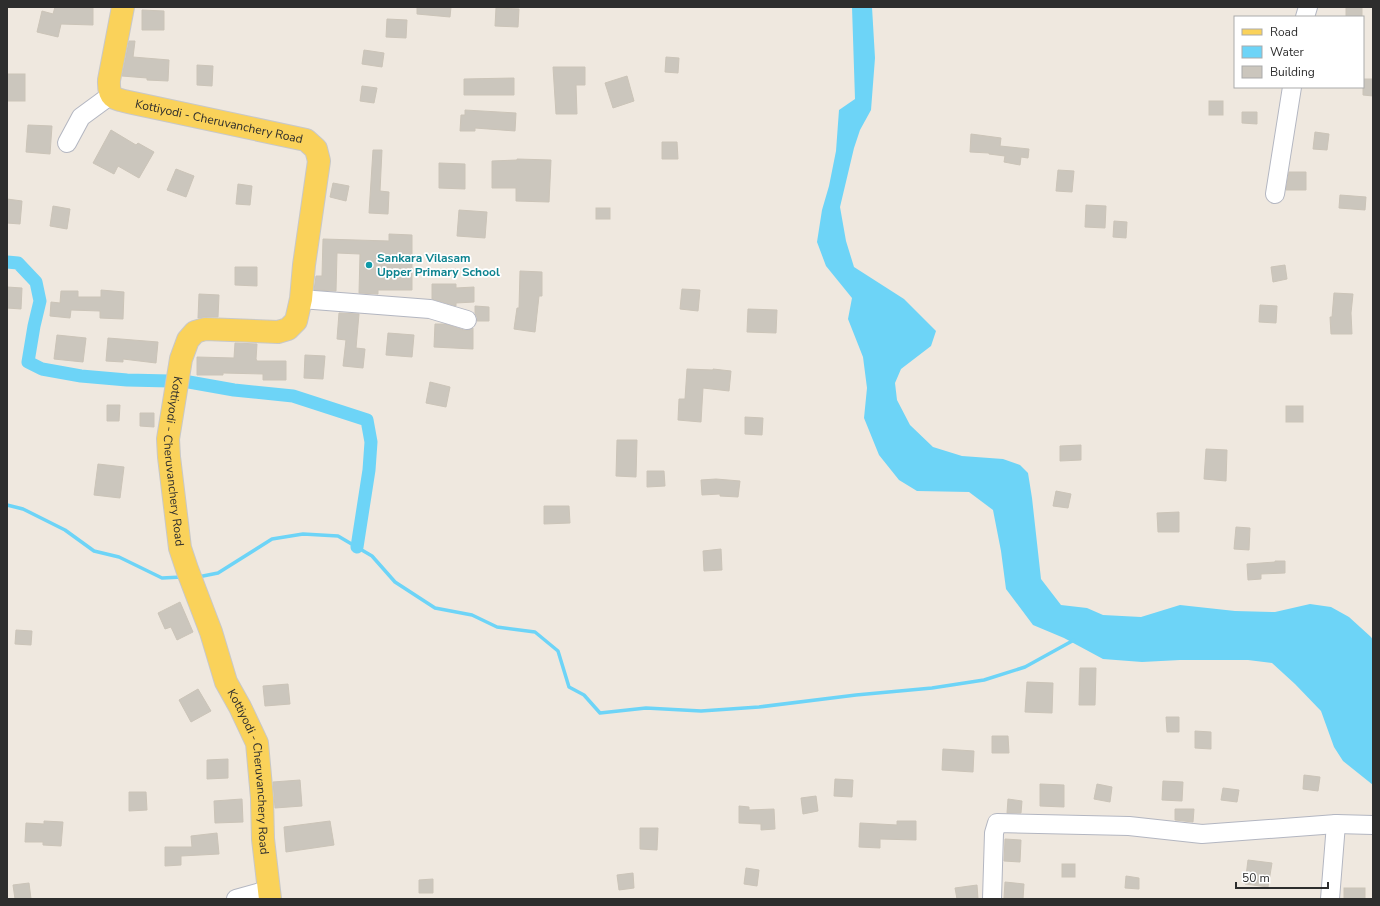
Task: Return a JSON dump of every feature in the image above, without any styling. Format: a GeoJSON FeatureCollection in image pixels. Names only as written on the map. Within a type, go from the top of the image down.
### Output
{"type":"FeatureCollection","features":[{"type":"Feature","properties":{"kind":"main road"},"geometry":{"type":"LineString","coordinates":[[111,96],[108,90],[109,80],[123,7]]}},
{"type":"Feature","properties":{"kind":"main road","name":"Kottiyodi - Cheruvanchery Road"},"geometry":{"type":"LineString","coordinates":[[111,96],[140,105],[306,140],[316,149],[319,161],[304,265],[301,299],[296,321],[288,330],[278,332],[205,329],[195,332],[188,340],[181,359],[168,439],[180,548],[211,632],[226,682],[240,707],[256,743],[262,798],[263,839],[269,894]]}},
{"type":"Feature","properties":{"kind":"street"},"geometry":{"type":"LineString","coordinates":[[1275,194],[1292,88]]}},
{"type":"Feature","properties":{"kind":"street"},"geometry":{"type":"LineString","coordinates":[[67,144],[81,117],[111,96]]}},
{"type":"Feature","properties":{"kind":"street"},"geometry":{"type":"LineString","coordinates":[[301,299],[430,309],[467,320]]}},
{"type":"Feature","properties":{"kind":"street"},"geometry":{"type":"LineString","coordinates":[[992,899],[994,833],[997,824],[1129,826],[1202,834],[1336,824],[1373,825]]}},
{"type":"Feature","properties":{"kind":"street"},"geometry":{"type":"LineString","coordinates":[[1330,899],[1336,824]]}},
{"type":"Feature","properties":{"kind":"street"},"geometry":{"type":"LineString","coordinates":[[236,899],[269,894]]}},
{"type":"Feature","properties":{"kind":"water"},"geometry":{"type":"Polygon","coordinates":[[[852,7],[872,7],[875,58],[871,110],[860,130],[854,148],[840,207],[846,241],[854,267],[904,299],[936,331],[931,346],[901,369],[895,383],[897,400],[910,425],[933,447],[962,456],[1003,459],[1020,465],[1028,473],[1041,579],[1061,605],[1087,608],[1103,615],[1141,617],[1180,605],[1235,611],[1275,612],[1310,604],[1331,607],[1349,617],[1373,640],[1373,785],[1343,761],[1334,747],[1321,711],[1272,663],[1248,660],[1180,660],[1142,662],[1103,659],[1064,638],[1033,625],[1006,589],[1001,551],[993,510],[969,492],[917,491],[899,480],[879,455],[864,418],[867,388],[863,357],[848,319],[852,298],[826,266],[817,242],[822,210],[829,186],[836,151],[839,110],[855,99],[852,7]]]}},
{"type":"Feature","properties":{"kind":"building"},"geometry":{"type":"Polygon","coordinates":[[[55,7],[93,8],[93,25],[61,24],[58,37],[37,32],[42,11],[53,14],[55,7]]]}},
{"type":"Feature","properties":{"kind":"building"},"geometry":{"type":"Polygon","coordinates":[[[417,7],[451,7],[450,17],[417,14],[417,7]]]}},
{"type":"Feature","properties":{"kind":"building"},"geometry":{"type":"Polygon","coordinates":[[[1346,7],[1362,7],[1362,16],[1346,16],[1346,7]]]}},
{"type":"Feature","properties":{"kind":"building"},"geometry":{"type":"Polygon","coordinates":[[[496,8],[519,9],[518,27],[495,26],[496,8]]]}},
{"type":"Feature","properties":{"kind":"building"},"geometry":{"type":"Polygon","coordinates":[[[142,10],[164,11],[164,30],[142,30],[142,10]]]}},
{"type":"Feature","properties":{"kind":"building"},"geometry":{"type":"Polygon","coordinates":[[[387,19],[407,20],[406,38],[386,37],[387,19]]]}},
{"type":"Feature","properties":{"kind":"building"},"geometry":{"type":"Polygon","coordinates":[[[129,41],[135,41],[133,57],[169,60],[168,81],[147,80],[147,78],[122,76],[129,41]]]}},
{"type":"Feature","properties":{"kind":"building"},"geometry":{"type":"Polygon","coordinates":[[[364,50],[384,53],[382,67],[362,64],[364,50]]]}},
{"type":"Feature","properties":{"kind":"building"},"geometry":{"type":"Polygon","coordinates":[[[666,57],[679,58],[678,73],[665,72],[666,57]]]}},
{"type":"Feature","properties":{"kind":"building"},"geometry":{"type":"Polygon","coordinates":[[[197,65],[213,66],[212,86],[197,85],[197,65]]]}},
{"type":"Feature","properties":{"kind":"building"},"geometry":{"type":"Polygon","coordinates":[[[553,67],[585,67],[585,85],[576,85],[577,114],[556,114],[553,67]]]}},
{"type":"Feature","properties":{"kind":"building"},"geometry":{"type":"Polygon","coordinates":[[[7,74],[25,74],[25,101],[7,101],[7,74]]]}},
{"type":"Feature","properties":{"kind":"building"},"geometry":{"type":"Polygon","coordinates":[[[627,76],[634,101],[613,108],[605,83],[627,76]]]}},
{"type":"Feature","properties":{"kind":"building"},"geometry":{"type":"Polygon","coordinates":[[[514,78],[514,95],[464,95],[464,79],[514,78]]]}},
{"type":"Feature","properties":{"kind":"building"},"geometry":{"type":"Polygon","coordinates":[[[1364,79],[1373,79],[1373,96],[1363,95],[1364,79]]]}},
{"type":"Feature","properties":{"kind":"building"},"geometry":{"type":"Polygon","coordinates":[[[362,86],[377,88],[374,103],[360,101],[362,86]]]}},
{"type":"Feature","properties":{"kind":"building"},"geometry":{"type":"Polygon","coordinates":[[[1209,101],[1223,101],[1223,115],[1209,115],[1209,101]]]}},
{"type":"Feature","properties":{"kind":"building"},"geometry":{"type":"Polygon","coordinates":[[[465,110],[516,113],[515,131],[475,128],[475,131],[460,131],[461,115],[465,115],[465,110]]]}},
{"type":"Feature","properties":{"kind":"building"},"geometry":{"type":"Polygon","coordinates":[[[1242,112],[1257,112],[1257,124],[1242,123],[1242,112]]]}},
{"type":"Feature","properties":{"kind":"building"},"geometry":{"type":"Polygon","coordinates":[[[28,125],[52,126],[50,154],[26,152],[28,125]]]}},
{"type":"Feature","properties":{"kind":"building"},"geometry":{"type":"Polygon","coordinates":[[[111,130],[136,145],[138,143],[154,152],[139,178],[118,166],[114,174],[93,163],[111,130]]]}},
{"type":"Feature","properties":{"kind":"building"},"geometry":{"type":"Polygon","coordinates":[[[1315,132],[1329,134],[1327,150],[1313,149],[1315,132]]]}},
{"type":"Feature","properties":{"kind":"building"},"geometry":{"type":"Polygon","coordinates":[[[971,134],[1001,138],[1000,146],[1029,149],[1028,158],[1021,157],[1020,165],[1004,162],[1005,156],[970,152],[971,134]]]}},
{"type":"Feature","properties":{"kind":"building"},"geometry":{"type":"Polygon","coordinates":[[[662,142],[677,142],[678,159],[662,159],[662,142]]]}},
{"type":"Feature","properties":{"kind":"building"},"geometry":{"type":"Polygon","coordinates":[[[373,150],[382,150],[380,191],[389,192],[388,214],[369,213],[373,150]]]}},
{"type":"Feature","properties":{"kind":"building"},"geometry":{"type":"Polygon","coordinates":[[[517,159],[551,160],[549,202],[516,201],[516,188],[492,188],[492,161],[517,159]]]}},
{"type":"Feature","properties":{"kind":"building"},"geometry":{"type":"Polygon","coordinates":[[[439,163],[465,164],[465,189],[439,188],[439,163]]]}},
{"type":"Feature","properties":{"kind":"building"},"geometry":{"type":"Polygon","coordinates":[[[176,169],[194,176],[186,197],[167,190],[176,169]]]}},
{"type":"Feature","properties":{"kind":"building"},"geometry":{"type":"Polygon","coordinates":[[[1058,170],[1074,171],[1072,192],[1056,191],[1058,170]]]}},
{"type":"Feature","properties":{"kind":"building"},"geometry":{"type":"Polygon","coordinates":[[[1289,172],[1306,172],[1306,190],[1286,190],[1289,172]]]}},
{"type":"Feature","properties":{"kind":"building"},"geometry":{"type":"Polygon","coordinates":[[[333,183],[349,186],[346,201],[330,197],[333,183]]]}},
{"type":"Feature","properties":{"kind":"building"},"geometry":{"type":"Polygon","coordinates":[[[238,184],[252,186],[250,205],[236,204],[238,184]]]}},
{"type":"Feature","properties":{"kind":"building"},"geometry":{"type":"Polygon","coordinates":[[[1340,195],[1366,197],[1365,210],[1339,208],[1340,195]]]}},
{"type":"Feature","properties":{"kind":"building"},"geometry":{"type":"Polygon","coordinates":[[[7,199],[22,201],[20,224],[7,223],[7,199]]]}},
{"type":"Feature","properties":{"kind":"building"},"geometry":{"type":"Polygon","coordinates":[[[1086,205],[1106,206],[1105,228],[1085,227],[1086,205]]]}},
{"type":"Feature","properties":{"kind":"building"},"geometry":{"type":"Polygon","coordinates":[[[53,206],[70,209],[67,229],[50,226],[53,206]]]}},
{"type":"Feature","properties":{"kind":"building"},"geometry":{"type":"Polygon","coordinates":[[[596,208],[610,208],[610,219],[596,219],[596,208]]]}},
{"type":"Feature","properties":{"kind":"building"},"geometry":{"type":"Polygon","coordinates":[[[459,210],[487,212],[485,238],[457,236],[459,210]]]}},
{"type":"Feature","properties":{"kind":"building"},"geometry":{"type":"Polygon","coordinates":[[[1114,221],[1127,222],[1126,238],[1113,237],[1114,221]]]}},
{"type":"Feature","properties":{"kind":"building"},"geometry":{"type":"Polygon","coordinates":[[[389,234],[412,235],[412,290],[378,290],[378,294],[359,293],[360,254],[337,253],[336,291],[314,290],[316,276],[322,276],[323,239],[389,241],[389,234]]]}},
{"type":"Feature","properties":{"kind":"building"},"geometry":{"type":"Polygon","coordinates":[[[1285,265],[1287,279],[1273,282],[1271,267],[1285,265]]]}},
{"type":"Feature","properties":{"kind":"building"},"geometry":{"type":"Polygon","coordinates":[[[235,267],[257,267],[257,286],[235,285],[235,267]]]}},
{"type":"Feature","properties":{"kind":"building"},"geometry":{"type":"Polygon","coordinates":[[[520,271],[542,272],[542,296],[539,296],[535,332],[514,329],[517,308],[519,308],[520,271]]]}},
{"type":"Feature","properties":{"kind":"building"},"geometry":{"type":"Polygon","coordinates":[[[432,284],[456,284],[456,288],[474,287],[474,302],[456,303],[456,306],[432,299],[432,284]]]}},
{"type":"Feature","properties":{"kind":"building"},"geometry":{"type":"Polygon","coordinates":[[[7,287],[22,288],[21,309],[7,308],[7,287]]]}},
{"type":"Feature","properties":{"kind":"building"},"geometry":{"type":"Polygon","coordinates":[[[682,289],[700,290],[698,311],[680,309],[682,289]]]}},
{"type":"Feature","properties":{"kind":"building"},"geometry":{"type":"Polygon","coordinates":[[[101,290],[124,292],[123,319],[100,318],[100,311],[71,310],[70,318],[50,316],[51,302],[60,303],[61,291],[78,291],[78,297],[101,297],[101,290]]]}},
{"type":"Feature","properties":{"kind":"building"},"geometry":{"type":"Polygon","coordinates":[[[1334,293],[1353,294],[1351,313],[1352,334],[1331,334],[1330,317],[1332,317],[1334,293]]]}},
{"type":"Feature","properties":{"kind":"building"},"geometry":{"type":"Polygon","coordinates":[[[199,294],[219,295],[218,317],[198,318],[199,294]]]}},
{"type":"Feature","properties":{"kind":"building"},"geometry":{"type":"Polygon","coordinates":[[[1260,305],[1277,306],[1276,323],[1259,322],[1260,305]]]}},
{"type":"Feature","properties":{"kind":"building"},"geometry":{"type":"Polygon","coordinates":[[[475,306],[489,307],[489,321],[477,321],[475,306]]]}},
{"type":"Feature","properties":{"kind":"building"},"geometry":{"type":"Polygon","coordinates":[[[748,309],[777,310],[776,333],[747,332],[748,309]]]}},
{"type":"Feature","properties":{"kind":"building"},"geometry":{"type":"Polygon","coordinates":[[[339,313],[359,314],[356,348],[365,349],[363,368],[343,366],[346,340],[337,339],[339,313]]]}},
{"type":"Feature","properties":{"kind":"building"},"geometry":{"type":"Polygon","coordinates":[[[435,324],[445,324],[464,330],[473,328],[473,349],[434,347],[435,324]]]}},
{"type":"Feature","properties":{"kind":"building"},"geometry":{"type":"Polygon","coordinates":[[[388,333],[414,335],[412,357],[386,355],[388,333]]]}},
{"type":"Feature","properties":{"kind":"building"},"geometry":{"type":"Polygon","coordinates":[[[57,335],[86,338],[83,362],[54,359],[57,335]]]}},
{"type":"Feature","properties":{"kind":"building"},"geometry":{"type":"Polygon","coordinates":[[[108,338],[158,342],[156,363],[123,359],[123,362],[106,361],[108,338]]]}},
{"type":"Feature","properties":{"kind":"building"},"geometry":{"type":"Polygon","coordinates":[[[235,343],[257,344],[257,361],[286,361],[286,380],[263,380],[263,374],[223,373],[223,375],[197,375],[197,357],[234,358],[235,343]]]}},
{"type":"Feature","properties":{"kind":"building"},"geometry":{"type":"Polygon","coordinates":[[[305,355],[325,356],[323,379],[304,378],[305,355]]]}},
{"type":"Feature","properties":{"kind":"building"},"geometry":{"type":"Polygon","coordinates":[[[687,369],[731,371],[729,391],[703,388],[701,422],[678,420],[679,399],[685,399],[687,369]]]}},
{"type":"Feature","properties":{"kind":"building"},"geometry":{"type":"Polygon","coordinates":[[[430,382],[450,387],[446,407],[426,403],[430,382]]]}},
{"type":"Feature","properties":{"kind":"building"},"geometry":{"type":"Polygon","coordinates":[[[107,405],[120,405],[119,421],[107,421],[107,405]]]}},
{"type":"Feature","properties":{"kind":"building"},"geometry":{"type":"Polygon","coordinates":[[[1286,406],[1303,406],[1303,422],[1286,422],[1286,406]]]}},
{"type":"Feature","properties":{"kind":"building"},"geometry":{"type":"Polygon","coordinates":[[[140,413],[154,413],[154,427],[140,426],[140,413]]]}},
{"type":"Feature","properties":{"kind":"building"},"geometry":{"type":"Polygon","coordinates":[[[745,417],[763,418],[762,435],[745,434],[745,417]]]}},
{"type":"Feature","properties":{"kind":"building"},"geometry":{"type":"Polygon","coordinates":[[[617,440],[637,440],[636,477],[616,476],[617,440]]]}},
{"type":"Feature","properties":{"kind":"building"},"geometry":{"type":"Polygon","coordinates":[[[1081,445],[1081,460],[1060,461],[1060,446],[1081,445]]]}},
{"type":"Feature","properties":{"kind":"building"},"geometry":{"type":"Polygon","coordinates":[[[1206,449],[1227,450],[1226,481],[1204,479],[1206,449]]]}},
{"type":"Feature","properties":{"kind":"building"},"geometry":{"type":"Polygon","coordinates":[[[98,464],[124,467],[120,498],[94,495],[98,464]]]}},
{"type":"Feature","properties":{"kind":"building"},"geometry":{"type":"Polygon","coordinates":[[[647,471],[664,471],[665,486],[647,487],[647,471]]]}},
{"type":"Feature","properties":{"kind":"building"},"geometry":{"type":"Polygon","coordinates":[[[716,479],[740,481],[738,497],[720,496],[720,494],[702,495],[701,480],[716,479]]]}},
{"type":"Feature","properties":{"kind":"building"},"geometry":{"type":"Polygon","coordinates":[[[1056,491],[1071,494],[1068,508],[1053,506],[1056,491]]]}},
{"type":"Feature","properties":{"kind":"building"},"geometry":{"type":"Polygon","coordinates":[[[544,506],[569,506],[570,523],[544,524],[544,506]]]}},
{"type":"Feature","properties":{"kind":"building"},"geometry":{"type":"Polygon","coordinates":[[[1179,512],[1179,532],[1158,532],[1157,513],[1179,512]]]}},
{"type":"Feature","properties":{"kind":"building"},"geometry":{"type":"Polygon","coordinates":[[[1236,527],[1250,528],[1249,550],[1234,549],[1236,527]]]}},
{"type":"Feature","properties":{"kind":"building"},"geometry":{"type":"Polygon","coordinates":[[[721,549],[722,570],[704,571],[703,551],[721,549]]]}},
{"type":"Feature","properties":{"kind":"building"},"geometry":{"type":"Polygon","coordinates":[[[1285,561],[1285,573],[1261,574],[1261,579],[1248,580],[1247,564],[1285,561]]]}},
{"type":"Feature","properties":{"kind":"building"},"geometry":{"type":"Polygon","coordinates":[[[180,602],[193,632],[177,640],[171,627],[165,629],[158,613],[180,602]]]}},
{"type":"Feature","properties":{"kind":"building"},"geometry":{"type":"Polygon","coordinates":[[[16,630],[32,631],[31,645],[15,644],[16,630]]]}},
{"type":"Feature","properties":{"kind":"building"},"geometry":{"type":"Polygon","coordinates":[[[1080,668],[1096,668],[1095,705],[1079,705],[1080,668]]]}},
{"type":"Feature","properties":{"kind":"building"},"geometry":{"type":"Polygon","coordinates":[[[1027,682],[1053,683],[1052,713],[1025,712],[1027,682]]]}},
{"type":"Feature","properties":{"kind":"building"},"geometry":{"type":"Polygon","coordinates":[[[288,684],[290,704],[265,706],[263,686],[288,684]]]}},
{"type":"Feature","properties":{"kind":"building"},"geometry":{"type":"Polygon","coordinates":[[[198,689],[211,711],[191,722],[179,700],[198,689]]]}},
{"type":"Feature","properties":{"kind":"building"},"geometry":{"type":"Polygon","coordinates":[[[1166,717],[1179,717],[1179,732],[1167,732],[1166,717]]]}},
{"type":"Feature","properties":{"kind":"building"},"geometry":{"type":"Polygon","coordinates":[[[1195,731],[1211,732],[1211,749],[1195,748],[1195,731]]]}},
{"type":"Feature","properties":{"kind":"building"},"geometry":{"type":"Polygon","coordinates":[[[992,736],[1008,736],[1009,753],[992,753],[992,736]]]}},
{"type":"Feature","properties":{"kind":"building"},"geometry":{"type":"Polygon","coordinates":[[[943,749],[974,751],[973,772],[942,770],[943,749]]]}},
{"type":"Feature","properties":{"kind":"building"},"geometry":{"type":"Polygon","coordinates":[[[228,759],[228,778],[207,779],[207,760],[228,759]]]}},
{"type":"Feature","properties":{"kind":"building"},"geometry":{"type":"Polygon","coordinates":[[[1304,775],[1320,777],[1318,791],[1303,789],[1304,775]]]}},
{"type":"Feature","properties":{"kind":"building"},"geometry":{"type":"Polygon","coordinates":[[[835,779],[853,780],[852,797],[834,796],[835,779]]]}},
{"type":"Feature","properties":{"kind":"building"},"geometry":{"type":"Polygon","coordinates":[[[300,780],[302,806],[275,808],[273,782],[300,780]]]}},
{"type":"Feature","properties":{"kind":"building"},"geometry":{"type":"Polygon","coordinates":[[[1163,781],[1183,782],[1182,801],[1162,800],[1163,781]]]}},
{"type":"Feature","properties":{"kind":"building"},"geometry":{"type":"Polygon","coordinates":[[[1040,784],[1064,785],[1064,807],[1040,806],[1040,784]]]}},
{"type":"Feature","properties":{"kind":"building"},"geometry":{"type":"Polygon","coordinates":[[[1097,784],[1112,787],[1110,802],[1094,799],[1097,784]]]}},
{"type":"Feature","properties":{"kind":"building"},"geometry":{"type":"Polygon","coordinates":[[[1223,788],[1239,790],[1237,802],[1221,800],[1223,788]]]}},
{"type":"Feature","properties":{"kind":"building"},"geometry":{"type":"Polygon","coordinates":[[[129,792],[146,792],[147,810],[129,811],[129,792]]]}},
{"type":"Feature","properties":{"kind":"building"},"geometry":{"type":"Polygon","coordinates":[[[816,796],[818,811],[803,814],[801,798],[816,796]]]}},
{"type":"Feature","properties":{"kind":"building"},"geometry":{"type":"Polygon","coordinates":[[[242,799],[243,822],[215,823],[214,801],[242,799]]]}},
{"type":"Feature","properties":{"kind":"building"},"geometry":{"type":"Polygon","coordinates":[[[1008,799],[1022,801],[1021,813],[1007,813],[1008,799]]]}},
{"type":"Feature","properties":{"kind":"building"},"geometry":{"type":"Polygon","coordinates":[[[739,806],[749,807],[749,810],[774,809],[775,829],[761,830],[761,824],[739,823],[739,806]]]}},
{"type":"Feature","properties":{"kind":"building"},"geometry":{"type":"Polygon","coordinates":[[[1175,809],[1194,809],[1193,822],[1175,820],[1175,809]]]}},
{"type":"Feature","properties":{"kind":"building"},"geometry":{"type":"Polygon","coordinates":[[[44,821],[63,822],[61,846],[43,845],[43,842],[25,842],[26,823],[44,824],[44,821]]]}},
{"type":"Feature","properties":{"kind":"building"},"geometry":{"type":"Polygon","coordinates":[[[330,821],[334,845],[286,852],[284,827],[330,821]]]}},
{"type":"Feature","properties":{"kind":"building"},"geometry":{"type":"Polygon","coordinates":[[[897,821],[916,821],[916,840],[880,839],[880,848],[859,847],[860,823],[897,825],[897,821]]]}},
{"type":"Feature","properties":{"kind":"building"},"geometry":{"type":"Polygon","coordinates":[[[640,828],[658,828],[657,850],[640,849],[640,828]]]}},
{"type":"Feature","properties":{"kind":"building"},"geometry":{"type":"Polygon","coordinates":[[[217,833],[219,854],[181,856],[181,865],[165,866],[165,847],[192,847],[191,836],[217,833]]]}},
{"type":"Feature","properties":{"kind":"building"},"geometry":{"type":"Polygon","coordinates":[[[1005,839],[1021,840],[1020,862],[1004,861],[1005,839]]]}},
{"type":"Feature","properties":{"kind":"building"},"geometry":{"type":"Polygon","coordinates":[[[1248,860],[1272,863],[1268,887],[1245,884],[1248,860]]]}},
{"type":"Feature","properties":{"kind":"building"},"geometry":{"type":"Polygon","coordinates":[[[1062,864],[1075,864],[1075,877],[1062,877],[1062,864]]]}},
{"type":"Feature","properties":{"kind":"building"},"geometry":{"type":"Polygon","coordinates":[[[746,868],[759,870],[757,886],[744,884],[746,868]]]}},
{"type":"Feature","properties":{"kind":"building"},"geometry":{"type":"Polygon","coordinates":[[[633,873],[634,888],[619,890],[617,875],[633,873]]]}},
{"type":"Feature","properties":{"kind":"building"},"geometry":{"type":"Polygon","coordinates":[[[1126,876],[1139,878],[1139,889],[1125,888],[1126,876]]]}},
{"type":"Feature","properties":{"kind":"building"},"geometry":{"type":"Polygon","coordinates":[[[433,879],[433,893],[419,893],[419,880],[433,879]]]}},
{"type":"Feature","properties":{"kind":"building"},"geometry":{"type":"Polygon","coordinates":[[[1005,882],[1024,884],[1023,899],[1004,898],[1005,882]]]}},
{"type":"Feature","properties":{"kind":"building"},"geometry":{"type":"Polygon","coordinates":[[[29,883],[31,899],[15,899],[13,885],[29,883]]]}},
{"type":"Feature","properties":{"kind":"building"},"geometry":{"type":"Polygon","coordinates":[[[977,885],[978,899],[957,899],[955,888],[977,885]]]}},
{"type":"Feature","properties":{"kind":"building"},"geometry":{"type":"Polygon","coordinates":[[[1344,888],[1365,888],[1365,899],[1344,899],[1344,888]]]}},
{"type":"Feature","properties":{"kind":"waterway"},"geometry":{"type":"LineString","coordinates":[[7,262],[18,263],[36,282],[40,301],[28,362],[42,369],[81,376],[127,380],[170,381]]}},
{"type":"Feature","properties":{"kind":"waterway"},"geometry":{"type":"LineString","coordinates":[[189,382],[234,390],[293,396],[367,420],[371,442],[369,470],[357,547]]}},
{"type":"Feature","properties":{"kind":"waterway"},"geometry":{"type":"LineString","coordinates":[[7,505],[23,509],[65,530],[94,551],[119,557],[162,578],[182,577]]}},
{"type":"Feature","properties":{"kind":"waterway"},"geometry":{"type":"LineString","coordinates":[[198,577],[218,573],[272,539],[303,534],[338,536],[372,556],[395,582],[435,608],[472,615],[497,627],[535,632],[558,651],[569,687],[584,695],[600,713],[646,708],[701,711],[759,707],[856,695],[932,688],[984,680],[1025,667],[1074,640]]}},
{"type":"Feature","properties":{"kind":"place","name":"Sankara Vilasam Upper Primary School"},"geometry":{"type":"Point","coordinates":[369,265]}}]}
